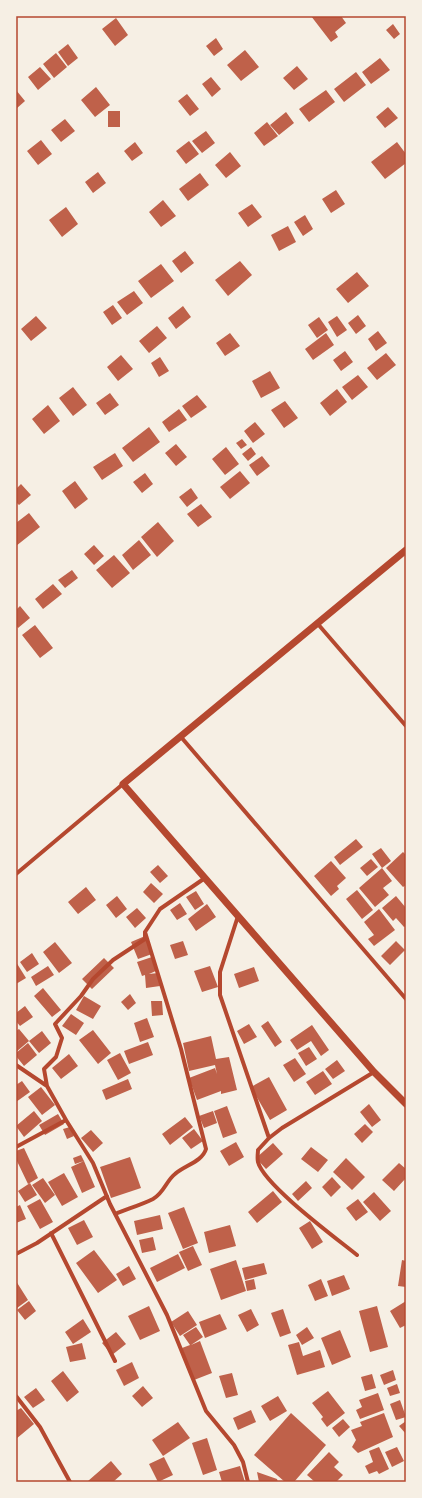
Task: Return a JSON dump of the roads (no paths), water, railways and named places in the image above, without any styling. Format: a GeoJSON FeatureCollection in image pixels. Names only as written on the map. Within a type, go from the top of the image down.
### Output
{"type":"FeatureCollection","features":[{"type":"Feature","properties":{"kind":"street"},"geometry":{"type":"LineString","coordinates":[[16,874],[406,550]]}},
{"type":"Feature","properties":{"kind":"street"},"geometry":{"type":"LineString","coordinates":[[318,623],[406,726]]}},
{"type":"Feature","properties":{"kind":"street"},"geometry":{"type":"LineString","coordinates":[[181,737],[406,999]]}},
{"type":"Feature","properties":{"kind":"street"},"geometry":{"type":"LineString","coordinates":[[123,784],[374,1072],[406,1104]]}},
{"type":"Feature","properties":{"kind":"street"},"geometry":{"type":"LineString","coordinates":[[205,878],[160,909],[145,932],[145,939],[113,960],[93,979],[81,996],[55,1024],[62,1038],[56,1057],[44,1069],[47,1086],[93,1163],[115,1214],[167,1315],[206,1411],[234,1445],[243,1462],[248,1482]]}},
{"type":"Feature","properties":{"kind":"street"},"geometry":{"type":"LineString","coordinates":[[238,916],[220,972],[220,995],[269,1138]]}},
{"type":"Feature","properties":{"kind":"street"},"geometry":{"type":"LineString","coordinates":[[115,1214],[153,1199],[160,1194],[171,1177],[204,1155],[206,1149],[181,1049],[145,932]]}},
{"type":"Feature","properties":{"kind":"street"},"geometry":{"type":"LineString","coordinates":[[16,1065],[47,1086]]}},
{"type":"Feature","properties":{"kind":"street"},"geometry":{"type":"LineString","coordinates":[[357,1255],[278,1190],[266,1176],[258,1163],[258,1150],[269,1138],[374,1072]]}},
{"type":"Feature","properties":{"kind":"street"},"geometry":{"type":"LineString","coordinates":[[16,1147],[66,1120]]}},
{"type":"Feature","properties":{"kind":"street"},"geometry":{"type":"LineString","coordinates":[[16,1254],[27,1249],[107,1196]]}},
{"type":"Feature","properties":{"kind":"street"},"geometry":{"type":"LineString","coordinates":[[51,1233],[115,1361]]}},
{"type":"Feature","properties":{"kind":"street"},"geometry":{"type":"LineString","coordinates":[[16,1396],[40,1426],[69,1481]]}}]}
